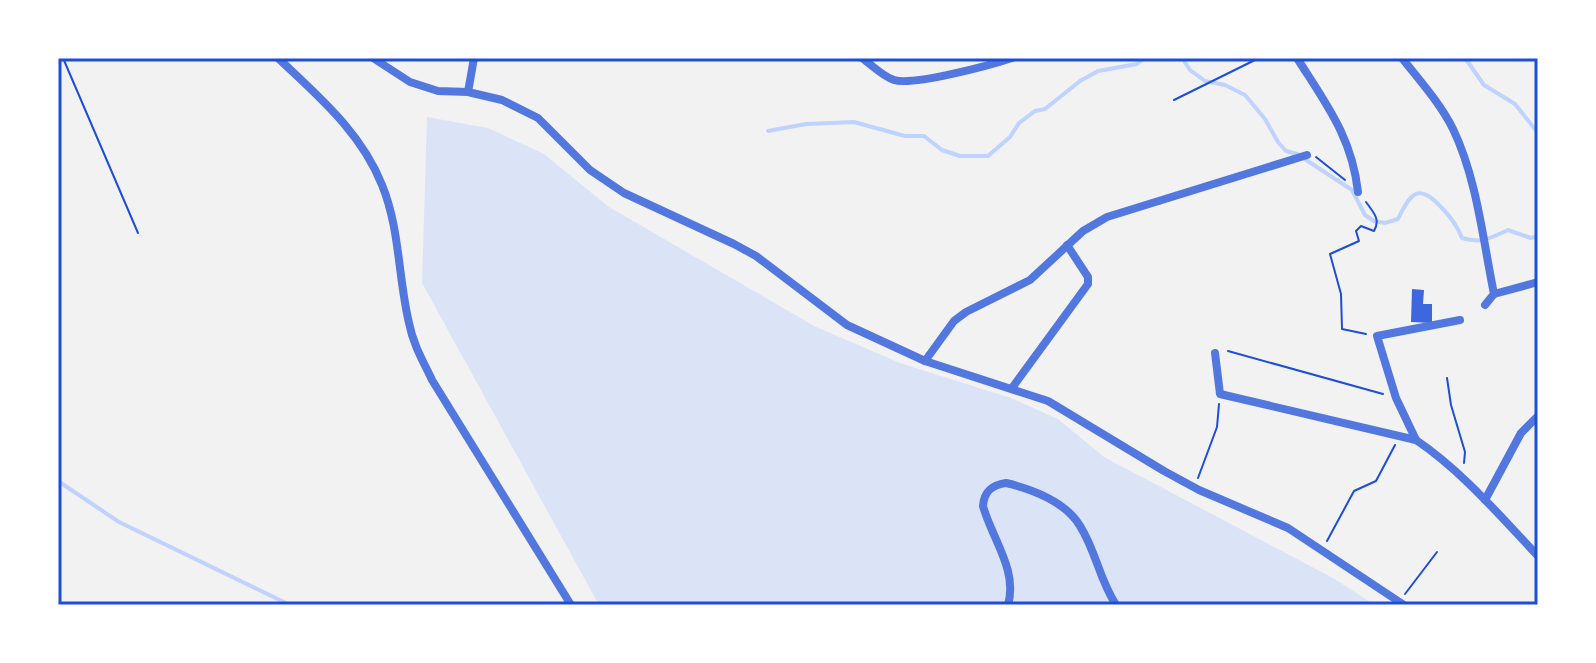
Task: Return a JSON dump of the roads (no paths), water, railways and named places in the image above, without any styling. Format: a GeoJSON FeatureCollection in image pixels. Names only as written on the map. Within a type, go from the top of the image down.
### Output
{"type":"FeatureCollection","features":[{"type":"Feature","properties":{"kind":"street"},"geometry":{"type":"LineString","coordinates":[[278,58],[337,115],[366,153],[384,187],[416,347],[432,380],[571,605]]}},
{"type":"Feature","properties":{"kind":"street"},"geometry":{"type":"LineString","coordinates":[[373,58],[420,86],[502,100],[538,118],[590,170],[624,193],[756,256],[847,325],[925,361],[1012,388],[1065,410],[1194,487],[1288,528],[1402,603]]}},
{"type":"Feature","properties":{"kind":"street"},"geometry":{"type":"LineString","coordinates":[[468,92],[474,58]]}},
{"type":"Feature","properties":{"kind":"street"},"geometry":{"type":"LineString","coordinates":[[862,58],[899,81],[975,69],[1012,58]]}},
{"type":"Feature","properties":{"kind":"street"},"geometry":{"type":"LineString","coordinates":[[1297,58],[1346,137],[1355,166],[1358,192]]}},
{"type":"Feature","properties":{"kind":"street"},"geometry":{"type":"LineString","coordinates":[[1402,58],[1433,96],[1454,131],[1471,183],[1494,294]]}},
{"type":"Feature","properties":{"kind":"street"},"geometry":{"type":"LineString","coordinates":[[925,361],[954,321],[1030,280],[1083,231],[1107,217],[1303,156]]}},
{"type":"Feature","properties":{"kind":"street"},"geometry":{"type":"LineString","coordinates":[[1012,388],[1088,284],[1088,277],[1067,245]]}},
{"type":"Feature","properties":{"kind":"street"},"geometry":{"type":"LineString","coordinates":[[1485,305],[1494,294],[1538,282]]}},
{"type":"Feature","properties":{"kind":"street"},"geometry":{"type":"LineString","coordinates":[[1416,440],[1396,398],[1377,336],[1460,320]]}},
{"type":"Feature","properties":{"kind":"street"},"geometry":{"type":"LineString","coordinates":[[1215,353],[1220,394],[1416,440],[1433,451],[1485,500],[1538,556]]}},
{"type":"Feature","properties":{"kind":"street"},"geometry":{"type":"LineString","coordinates":[[1485,500],[1521,433],[1538,416]]}},
{"type":"Feature","properties":{"kind":"street"},"geometry":{"type":"LineString","coordinates":[[1008,605],[1011,589],[1007,567],[983,506],[989,489],[1006,483],[1044,496],[1079,523],[1094,555],[1099,575],[1116,605]]}},
{"type":"Feature","properties":{"kind":"waterway"},"geometry":{"type":"LineString","coordinates":[[768,131],[806,124],[854,122],[905,136],[924,136],[942,150],[960,156],[988,156],[1010,137],[1019,123],[1035,111],[1045,109],[1080,81],[1098,71],[1137,64],[1144,58]]}},
{"type":"Feature","properties":{"kind":"waterway"},"geometry":{"type":"LineString","coordinates":[[1182,58],[1190,70],[1205,81],[1225,85],[1245,95],[1286,151],[1297,154],[1352,190],[1365,215],[1374,221],[1385,223],[1398,219],[1411,198],[1420,193],[1433,199],[1445,211],[1462,238],[1481,240],[1508,230],[1531,238],[1538,236]]}},
{"type":"Feature","properties":{"kind":"waterway"},"geometry":{"type":"LineString","coordinates":[[1465,58],[1484,85],[1515,104],[1538,133]]}},
{"type":"Feature","properties":{"kind":"waterway"},"geometry":{"type":"LineString","coordinates":[[58,481],[119,522],[290,605]]}}]}
